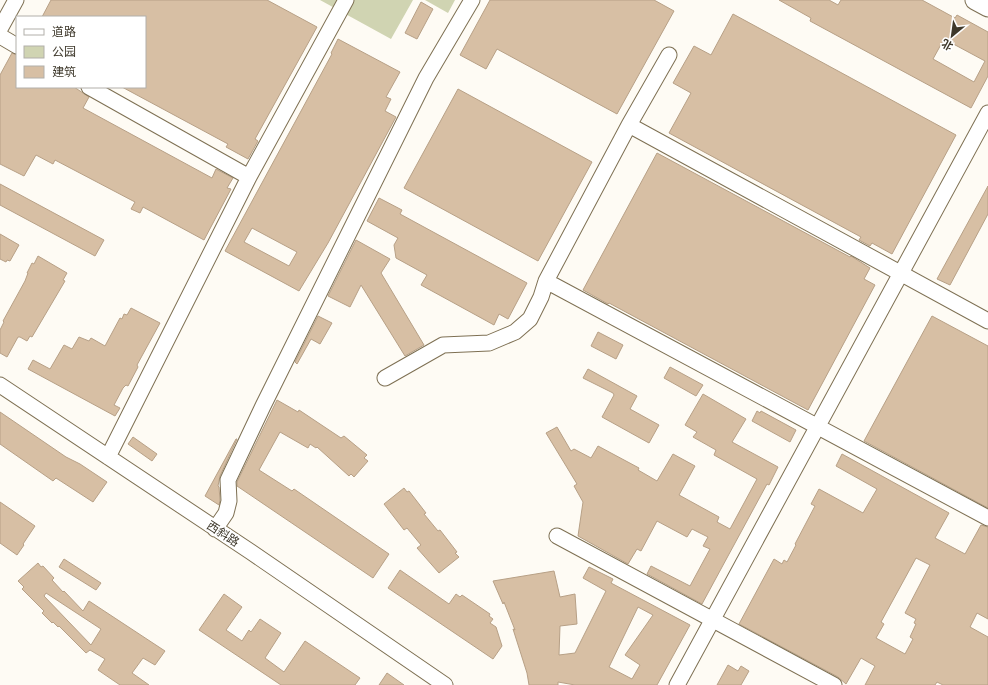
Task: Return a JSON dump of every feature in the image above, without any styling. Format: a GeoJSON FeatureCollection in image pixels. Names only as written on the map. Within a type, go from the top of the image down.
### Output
{"type":"FeatureCollection","features":[{"type":"Feature","properties":{"kind":"main road"},"geometry":{"type":"LineString","coordinates":[[975,0],[988,7]]}},
{"type":"Feature","properties":{"kind":"street"},"geometry":{"type":"LineString","coordinates":[[0,29],[16,0]]}},
{"type":"Feature","properties":{"kind":"street"},"geometry":{"type":"LineString","coordinates":[[108,457],[249,178],[346,0]]}},
{"type":"Feature","properties":{"kind":"street"},"geometry":{"type":"LineString","coordinates":[[215,529],[226,514],[230,501],[228,480],[263,406],[426,78],[472,0]]}},
{"type":"Feature","properties":{"kind":"street"},"geometry":{"type":"LineString","coordinates":[[0,36],[16,45]]}},
{"type":"Feature","properties":{"kind":"street"},"geometry":{"type":"LineString","coordinates":[[385,378],[443,345],[489,343],[515,332],[530,319],[541,297],[546,280],[629,125],[669,55]]}},
{"type":"Feature","properties":{"kind":"street"},"geometry":{"type":"LineString","coordinates":[[91,88],[249,178]]}},
{"type":"Feature","properties":{"kind":"street"},"geometry":{"type":"LineString","coordinates":[[677,685],[988,113]]}},
{"type":"Feature","properties":{"kind":"street"},"geometry":{"type":"LineString","coordinates":[[629,125],[988,321]]}},
{"type":"Feature","properties":{"kind":"street"},"geometry":{"type":"LineString","coordinates":[[546,280],[988,518]]}},
{"type":"Feature","properties":{"kind":"street","name":"西斜路"},"geometry":{"type":"LineString","coordinates":[[0,384],[445,685]]}},
{"type":"Feature","properties":{"kind":"street"},"geometry":{"type":"LineString","coordinates":[[557,536],[834,685]]}},
{"type":"Feature","properties":{"kind":"green space"},"geometry":{"type":"Polygon","coordinates":[[[320,0],[413,0],[391,39],[320,0]]]}},
{"type":"Feature","properties":{"kind":"green space"},"geometry":{"type":"Polygon","coordinates":[[[425,0],[455,0],[448,13],[425,0]]]}},
{"type":"Feature","properties":{"kind":"building"},"geometry":{"type":"Polygon","coordinates":[[[51,0],[267,0],[317,27],[255,139],[258,141],[248,159],[226,147],[228,144],[124,88],[146,88],[146,16],[43,16],[51,0]]]}},
{"type":"Feature","properties":{"kind":"building"},"geometry":{"type":"Polygon","coordinates":[[[490,0],[654,0],[674,11],[617,114],[497,49],[486,69],[460,55],[490,0]]]}},
{"type":"Feature","properties":{"kind":"building"},"geometry":{"type":"Polygon","coordinates":[[[779,0],[829,0],[838,5],[841,0],[922,0],[955,18],[957,15],[988,32],[988,76],[971,108],[810,21],[811,18],[779,0]],[[944,39],[933,59],[974,82],[985,61],[944,39]]]}},
{"type":"Feature","properties":{"kind":"building"},"geometry":{"type":"Polygon","coordinates":[[[421,2],[433,9],[417,39],[405,33],[421,2]]]}},
{"type":"Feature","properties":{"kind":"building"},"geometry":{"type":"Polygon","coordinates":[[[733,14],[956,135],[892,254],[872,243],[870,246],[859,240],[861,237],[669,133],[691,93],[673,83],[694,46],[711,55],[733,14]]]}},
{"type":"Feature","properties":{"kind":"building"},"geometry":{"type":"Polygon","coordinates":[[[338,39],[400,72],[386,97],[391,99],[385,111],[396,117],[328,243],[299,291],[225,251],[332,54],[331,53],[338,39]],[[252,228],[244,242],[289,266],[297,252],[252,228]]]}},
{"type":"Feature","properties":{"kind":"building"},"geometry":{"type":"Polygon","coordinates":[[[12,53],[16,55],[16,88],[76,88],[89,97],[83,108],[212,178],[216,169],[233,178],[227,188],[231,189],[204,240],[143,207],[140,213],[131,209],[135,202],[55,160],[53,164],[36,155],[24,176],[0,164],[0,75],[12,53]]]}},
{"type":"Feature","properties":{"kind":"building"},"geometry":{"type":"Polygon","coordinates":[[[458,89],[592,162],[538,261],[404,188],[458,89]]]}},
{"type":"Feature","properties":{"kind":"building"},"geometry":{"type":"Polygon","coordinates":[[[657,153],[850,257],[851,256],[870,268],[864,279],[875,285],[808,410],[583,290],[657,153]]]}},
{"type":"Feature","properties":{"kind":"building"},"geometry":{"type":"Polygon","coordinates":[[[0,184],[104,240],[95,256],[0,205],[0,184]]]}},
{"type":"Feature","properties":{"kind":"building"},"geometry":{"type":"Polygon","coordinates":[[[988,186],[988,214],[950,285],[937,279],[988,186]]]}},
{"type":"Feature","properties":{"kind":"building"},"geometry":{"type":"Polygon","coordinates":[[[379,198],[402,210],[400,214],[527,283],[508,319],[499,314],[494,325],[421,285],[427,275],[396,258],[394,245],[398,238],[367,221],[379,198]]]}},
{"type":"Feature","properties":{"kind":"building"},"geometry":{"type":"Polygon","coordinates":[[[0,234],[19,245],[10,261],[7,260],[6,262],[0,259],[0,234]]]}},
{"type":"Feature","properties":{"kind":"building"},"geometry":{"type":"Polygon","coordinates":[[[356,240],[390,259],[381,273],[424,345],[405,356],[361,285],[350,307],[328,296],[356,240]]]}},
{"type":"Feature","properties":{"kind":"building"},"geometry":{"type":"Polygon","coordinates":[[[38,256],[67,273],[63,280],[65,281],[32,337],[30,336],[27,341],[18,337],[7,357],[0,353],[0,330],[4,322],[3,321],[25,281],[32,263],[34,264],[38,256]]]}},
{"type":"Feature","properties":{"kind":"building"},"geometry":{"type":"Polygon","coordinates":[[[131,308],[160,323],[137,365],[138,367],[128,386],[126,385],[123,388],[114,405],[120,408],[115,416],[28,369],[33,360],[50,369],[64,345],[72,349],[79,337],[89,341],[91,338],[105,346],[120,318],[122,319],[124,314],[127,315],[131,308]]]}},
{"type":"Feature","properties":{"kind":"building"},"geometry":{"type":"Polygon","coordinates":[[[318,316],[332,323],[320,344],[311,339],[297,364],[295,362],[318,316]]]}},
{"type":"Feature","properties":{"kind":"building"},"geometry":{"type":"Polygon","coordinates":[[[932,316],[988,346],[988,508],[864,441],[932,316]]]}},
{"type":"Feature","properties":{"kind":"building"},"geometry":{"type":"Polygon","coordinates":[[[598,332],[623,345],[616,359],[591,346],[598,332]]]}},
{"type":"Feature","properties":{"kind":"building"},"geometry":{"type":"Polygon","coordinates":[[[670,367],[703,385],[696,396],[664,378],[670,367]]]}},
{"type":"Feature","properties":{"kind":"building"},"geometry":{"type":"Polygon","coordinates":[[[588,369],[637,396],[630,409],[659,425],[649,443],[602,417],[614,395],[613,393],[583,378],[588,369]]]}},
{"type":"Feature","properties":{"kind":"building"},"geometry":{"type":"Polygon","coordinates":[[[703,394],[746,419],[732,442],[778,467],[769,485],[767,484],[702,604],[647,574],[651,566],[690,586],[710,549],[703,546],[708,537],[692,529],[687,537],[657,521],[641,551],[637,549],[628,564],[578,536],[583,502],[574,486],[577,484],[546,433],[557,427],[571,451],[574,449],[591,458],[598,446],[639,468],[638,470],[657,481],[673,454],[695,466],[679,495],[719,517],[717,522],[730,529],[757,479],[714,455],[716,450],[693,437],[697,432],[685,425],[703,394]]]}},
{"type":"Feature","properties":{"kind":"building"},"geometry":{"type":"Polygon","coordinates":[[[277,400],[298,412],[299,410],[341,438],[344,436],[367,455],[364,458],[368,461],[354,477],[351,474],[349,476],[317,447],[316,448],[310,444],[308,448],[280,432],[259,470],[292,491],[294,489],[389,554],[373,578],[237,486],[237,482],[277,400]]]}},
{"type":"Feature","properties":{"kind":"building"},"geometry":{"type":"Polygon","coordinates":[[[757,411],[760,413],[761,411],[796,430],[790,442],[752,421],[757,411]]]}},
{"type":"Feature","properties":{"kind":"building"},"geometry":{"type":"Polygon","coordinates":[[[0,412],[66,457],[80,464],[107,482],[93,502],[56,478],[53,481],[0,444],[0,412]]]}},
{"type":"Feature","properties":{"kind":"building"},"geometry":{"type":"Polygon","coordinates":[[[133,437],[157,454],[152,461],[128,444],[133,437]]]}},
{"type":"Feature","properties":{"kind":"building"},"geometry":{"type":"Polygon","coordinates":[[[236,439],[220,476],[218,486],[220,500],[219,505],[205,496],[236,439]]]}},
{"type":"Feature","properties":{"kind":"building"},"geometry":{"type":"Polygon","coordinates":[[[842,454],[949,513],[935,538],[965,554],[981,525],[988,527],[988,619],[977,613],[970,627],[988,637],[988,685],[943,685],[937,682],[935,685],[865,685],[875,666],[861,658],[846,684],[838,677],[739,624],[774,559],[782,564],[784,560],[787,562],[815,506],[811,504],[819,489],[863,513],[877,489],[836,466],[842,454]],[[916,558],[881,622],[884,624],[876,638],[905,654],[913,639],[910,637],[916,624],[914,623],[916,619],[905,613],[930,565],[916,558]]]}},
{"type":"Feature","properties":{"kind":"building"},"geometry":{"type":"Polygon","coordinates":[[[404,488],[407,492],[409,491],[426,513],[424,514],[438,531],[440,530],[457,552],[455,553],[459,557],[439,573],[417,548],[421,545],[407,528],[404,530],[384,504],[404,488]]]}},
{"type":"Feature","properties":{"kind":"building"},"geometry":{"type":"Polygon","coordinates":[[[0,502],[35,526],[17,555],[0,543],[0,502]]]}},
{"type":"Feature","properties":{"kind":"building"},"geometry":{"type":"Polygon","coordinates":[[[64,559],[101,583],[96,590],[59,567],[64,559]]]}},
{"type":"Feature","properties":{"kind":"building"},"geometry":{"type":"Polygon","coordinates":[[[38,563],[41,567],[43,566],[54,578],[52,580],[63,592],[64,591],[83,611],[89,601],[165,651],[155,665],[143,658],[132,673],[149,685],[120,685],[98,670],[105,659],[90,650],[86,653],[59,626],[58,627],[53,622],[52,623],[42,613],[44,611],[22,589],[24,587],[18,581],[38,563]],[[46,593],[44,596],[91,645],[101,629],[46,593]]]}},
{"type":"Feature","properties":{"kind":"building"},"geometry":{"type":"Polygon","coordinates":[[[589,567],[613,579],[611,583],[690,625],[657,685],[575,685],[558,682],[558,685],[529,685],[527,673],[513,629],[515,630],[504,602],[503,604],[493,581],[554,571],[560,597],[575,594],[577,624],[560,626],[559,655],[575,653],[606,591],[583,578],[589,567]],[[638,607],[609,667],[632,679],[640,665],[625,655],[653,615],[638,607]]]}},
{"type":"Feature","properties":{"kind":"building"},"geometry":{"type":"Polygon","coordinates":[[[400,570],[449,604],[456,594],[460,597],[462,595],[490,614],[489,616],[493,619],[490,623],[496,627],[502,646],[493,659],[388,588],[400,570]]]}},
{"type":"Feature","properties":{"kind":"building"},"geometry":{"type":"Polygon","coordinates":[[[224,594],[242,607],[226,630],[242,641],[249,630],[251,632],[260,619],[281,633],[265,658],[284,672],[305,641],[360,678],[355,685],[281,685],[199,630],[224,594]]]}},
{"type":"Feature","properties":{"kind":"building"},"geometry":{"type":"Polygon","coordinates":[[[728,665],[738,671],[741,666],[749,671],[741,685],[717,685],[728,665]]]}},
{"type":"Feature","properties":{"kind":"building"},"geometry":{"type":"Polygon","coordinates":[[[387,673],[404,685],[379,685],[387,673]]]}}]}
